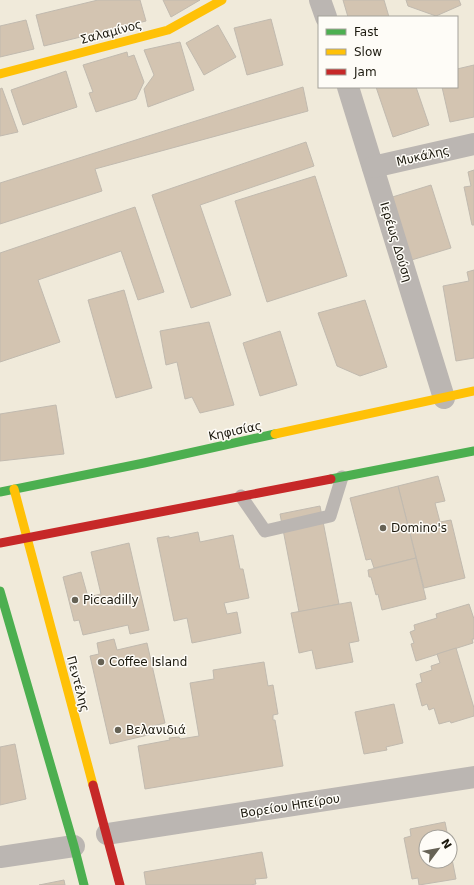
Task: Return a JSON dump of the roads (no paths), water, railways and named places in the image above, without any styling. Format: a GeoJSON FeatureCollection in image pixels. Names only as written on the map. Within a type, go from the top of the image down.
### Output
{"type":"FeatureCollection","features":[{"type":"Feature","properties":{"kind":"main road","name":"Σαλαμίνος"},"geometry":{"type":"LineString","coordinates":[[0,74],[168,30],[222,0]]}},
{"type":"Feature","properties":{"kind":"main road","name":"Κηφισίας"},"geometry":{"type":"LineString","coordinates":[[0,492],[144,463],[474,391]]}},
{"type":"Feature","properties":{"kind":"main road"},"geometry":{"type":"LineString","coordinates":[[0,543],[241,496],[473,454]]}},
{"type":"Feature","properties":{"kind":"main road","name":"Πεντέλης"},"geometry":{"type":"LineString","coordinates":[[14,489],[120,885]]}},
{"type":"Feature","properties":{"kind":"main road"},"geometry":{"type":"LineString","coordinates":[[0,591],[84,885]]}},
{"type":"Feature","properties":{"kind":"street"},"geometry":{"type":"LineString","coordinates":[[320,0],[326,16]]}},
{"type":"Feature","properties":{"kind":"street","name":"Ιερέως Δούση"},"geometry":{"type":"LineString","coordinates":[[348,88],[444,398]]}},
{"type":"Feature","properties":{"kind":"street","name":"Μυκάλης"},"geometry":{"type":"LineString","coordinates":[[373,168],[474,144]]}},
{"type":"Feature","properties":{"kind":"street","name":"Βορείου Ηπείρου"},"geometry":{"type":"LineString","coordinates":[[107,834],[474,777]]}},
{"type":"Feature","properties":{"kind":"street"},"geometry":{"type":"LineString","coordinates":[[0,857],[74,846]]}},
{"type":"Feature","properties":{"kind":"lane"},"geometry":{"type":"LineString","coordinates":[[241,496],[264,531],[330,516],[342,477]]}},
{"type":"Feature","properties":{"kind":"place","name":"Domino's"},"geometry":{"type":"Point","coordinates":[383,528]}},
{"type":"Feature","properties":{"kind":"place","name":"Piccadilly"},"geometry":{"type":"Point","coordinates":[75,600]}},
{"type":"Feature","properties":{"kind":"place","name":"Coffee Island"},"geometry":{"type":"Point","coordinates":[101,662]}},
{"type":"Feature","properties":{"kind":"place","name":"Βελανιδιά"},"geometry":{"type":"Point","coordinates":[118,730]}}]}
